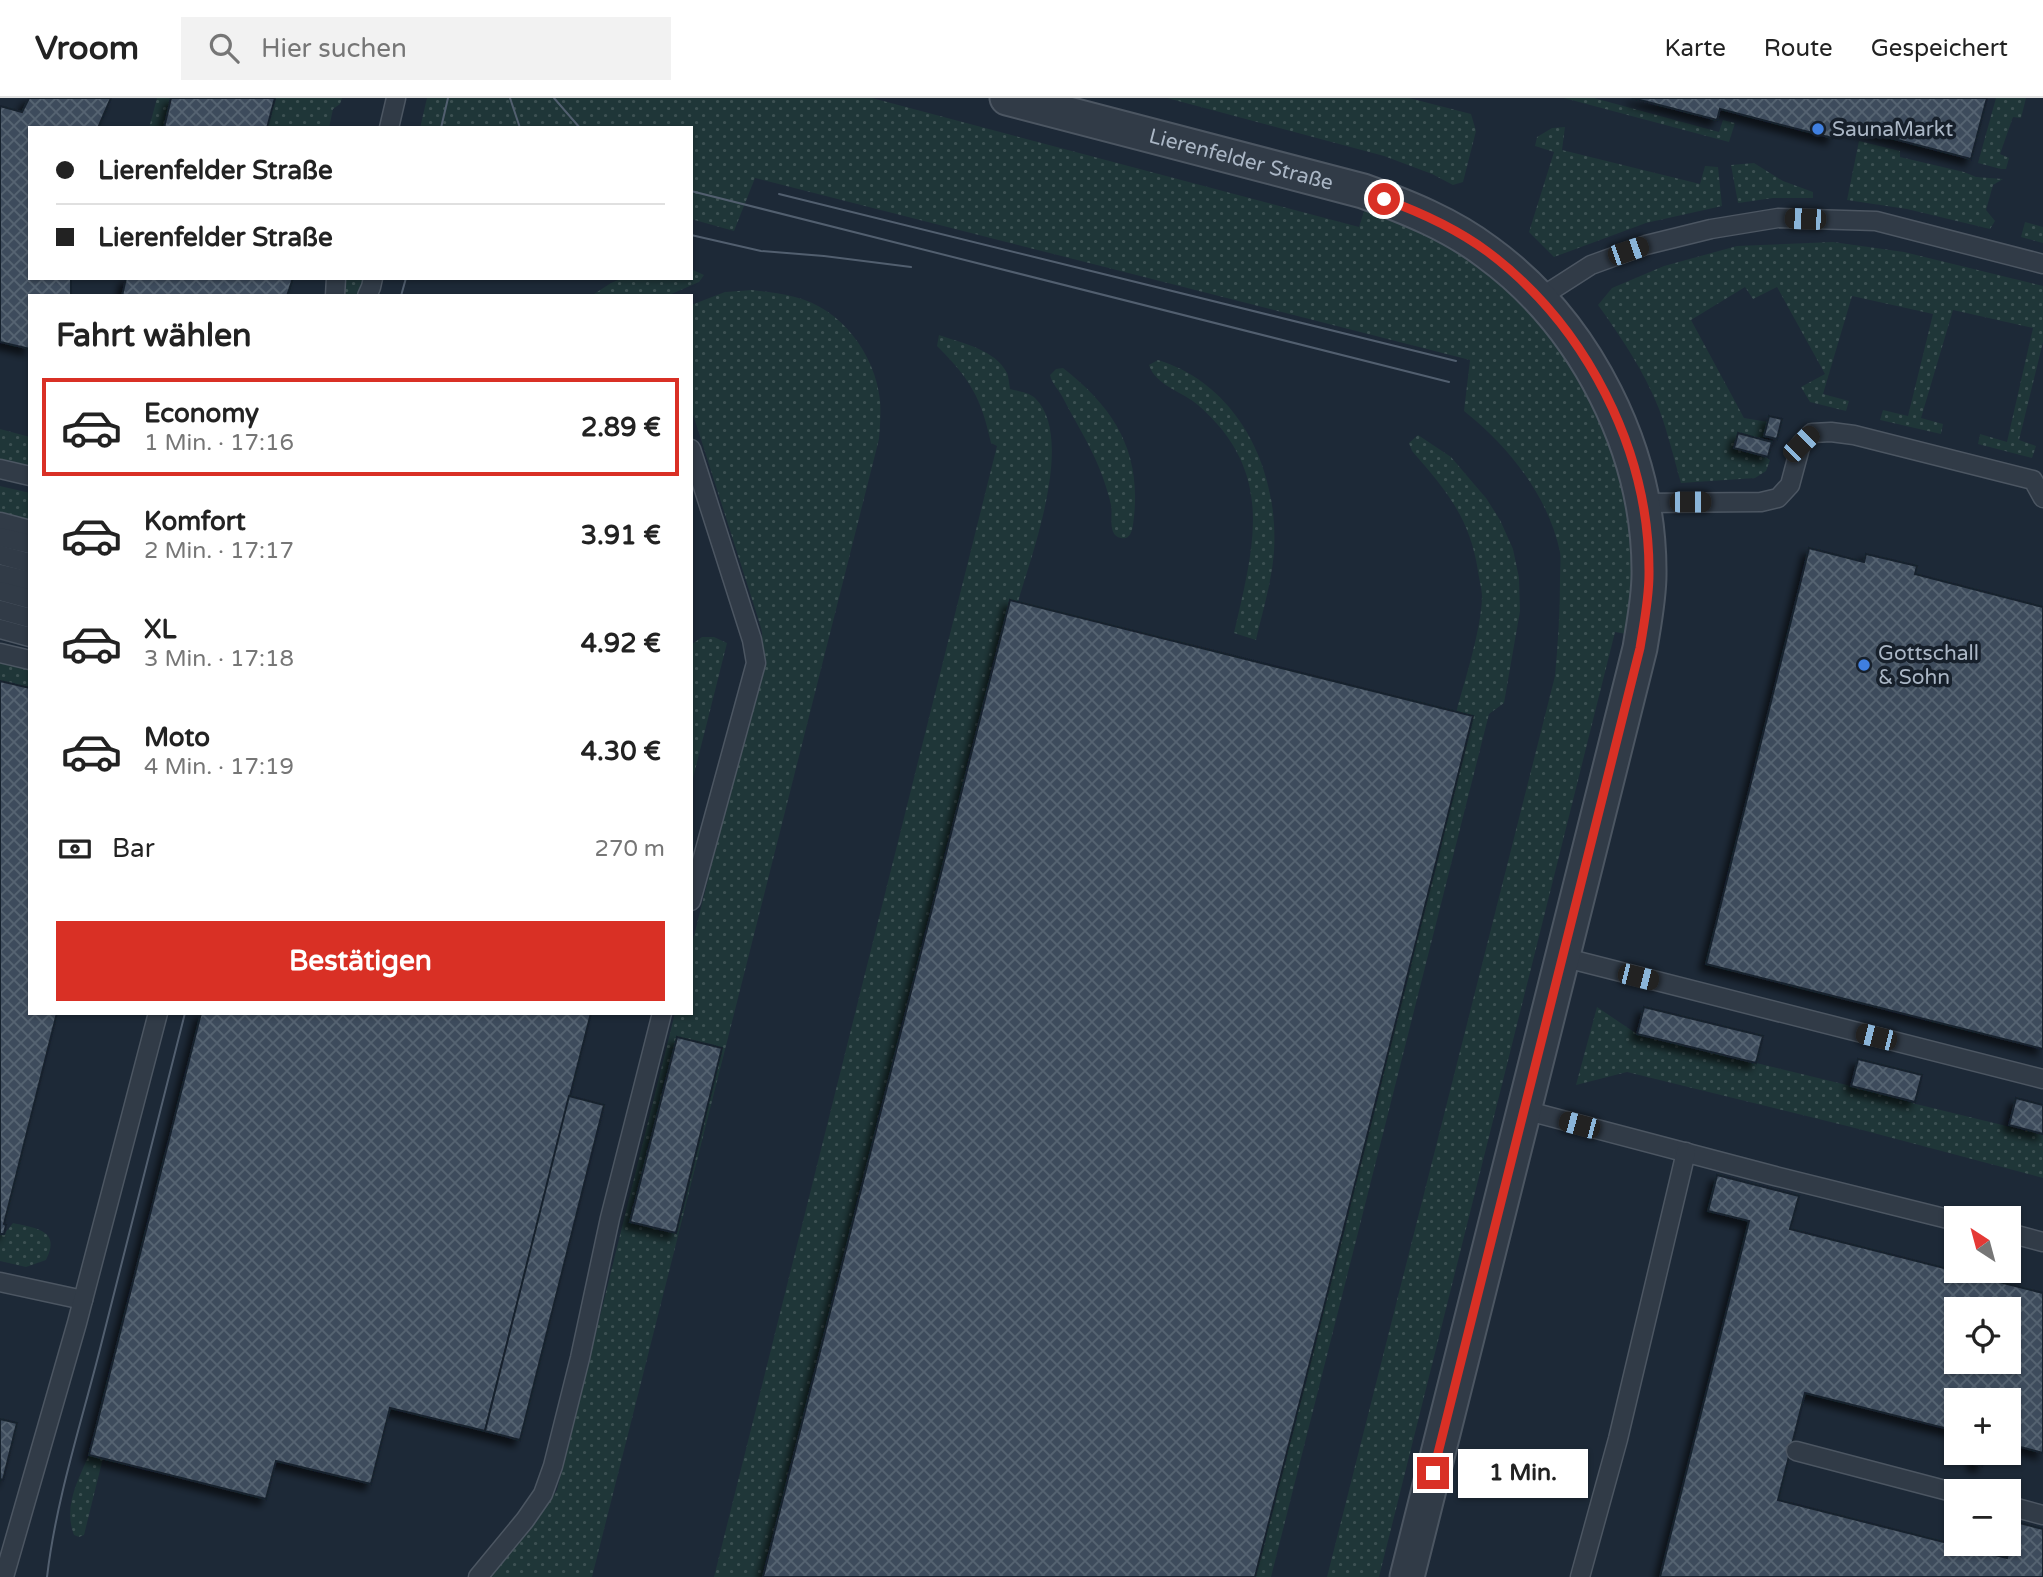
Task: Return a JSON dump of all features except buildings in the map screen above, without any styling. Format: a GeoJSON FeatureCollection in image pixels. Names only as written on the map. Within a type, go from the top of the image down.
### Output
{"type":"FeatureCollection","features":[{"type":"Feature","properties":{"kind":"street","name":"Lierenfelder Straße"},"geometry":{"type":"LineString","coordinates":[[1007,98],[1363,191],[1435,220],[1486,251],[1514,273],[1580,349],[1611,407],[1633,465],[1643,503],[1649,575],[1640,648],[1407,1577]]}},
{"type":"Feature","properties":{"kind":"lane"},"geometry":{"type":"LineString","coordinates":[[389,126],[396,98]]}},
{"type":"Feature","properties":{"kind":"lane"},"geometry":{"type":"LineString","coordinates":[[1538,299],[1591,265],[1646,245],[1711,229],[1778,218],[1877,221],[2043,264]]}},
{"type":"Feature","properties":{"kind":"lane"},"geometry":{"type":"LineString","coordinates":[[1643,503],[1760,502],[1778,498],[1790,485],[1801,444],[1812,433],[1831,432],[1854,435],[2033,480],[2043,498]]}},
{"type":"Feature","properties":{"kind":"lane"},"geometry":{"type":"LineString","coordinates":[[693,455],[752,640],[756,663],[693,894]]}},
{"type":"Feature","properties":{"kind":"lane"},"geometry":{"type":"LineString","coordinates":[[0,469],[28,476]]}},
{"type":"Feature","properties":{"kind":"lane"},"geometry":{"type":"LineString","coordinates":[[0,522],[28,529]]}},
{"type":"Feature","properties":{"kind":"lane"},"geometry":{"type":"LineString","coordinates":[[0,537],[28,544]]}},
{"type":"Feature","properties":{"kind":"lane"},"geometry":{"type":"LineString","coordinates":[[0,555],[28,562]]}},
{"type":"Feature","properties":{"kind":"lane"},"geometry":{"type":"LineString","coordinates":[[0,574],[28,581]]}},
{"type":"Feature","properties":{"kind":"lane"},"geometry":{"type":"LineString","coordinates":[[0,592],[28,599]]}},
{"type":"Feature","properties":{"kind":"lane"},"geometry":{"type":"LineString","coordinates":[[0,610],[28,617]]}},
{"type":"Feature","properties":{"kind":"lane"},"geometry":{"type":"LineString","coordinates":[[0,629],[28,636]]}},
{"type":"Feature","properties":{"kind":"lane"},"geometry":{"type":"LineString","coordinates":[[0,653],[28,660]]}},
{"type":"Feature","properties":{"kind":"lane"},"geometry":{"type":"LineString","coordinates":[[1562,957],[2043,1079]]}},
{"type":"Feature","properties":{"kind":"lane"},"geometry":{"type":"LineString","coordinates":[[4,1577],[83,1300],[157,1015]]}},
{"type":"Feature","properties":{"kind":"lane"},"geometry":{"type":"LineString","coordinates":[[478,1577],[543,1494],[553,1466],[580,1358],[610,1218],[661,1015]]}},
{"type":"Feature","properties":{"kind":"lane"},"geometry":{"type":"LineString","coordinates":[[1524,1110],[1944,1217]]}},
{"type":"Feature","properties":{"kind":"lane"},"geometry":{"type":"LineString","coordinates":[[1580,1577],[1618,1439],[1686,1152]]}},
{"type":"Feature","properties":{"kind":"lane"},"geometry":{"type":"LineString","coordinates":[[2021,1236],[2043,1242]]}},
{"type":"Feature","properties":{"kind":"lane"},"geometry":{"type":"LineString","coordinates":[[0,1282],[83,1300]]}},
{"type":"Feature","properties":{"kind":"lane"},"geometry":{"type":"LineString","coordinates":[[1796,1451],[1944,1490]]}},
{"type":"Feature","properties":{"kind":"lane"},"geometry":{"type":"LineString","coordinates":[[2021,1509],[2043,1515]]}},
{"type":"Feature","properties":{"kind":"green space"},"geometry":{"type":"Polygon","coordinates":[[[157,98],[171,98],[164,126],[150,126],[157,98]]]}},
{"type":"Feature","properties":{"kind":"green space"},"geometry":{"type":"Polygon","coordinates":[[[275,98],[342,98],[340,104],[333,109],[329,126],[268,126],[275,98]]]}},
{"type":"Feature","properties":{"kind":"green space"},"geometry":{"type":"Polygon","coordinates":[[[427,98],[872,98],[1359,227],[1366,205],[1446,243],[1499,280],[1549,333],[1594,399],[1631,506],[1634,560],[1632,635],[1615,632],[1379,1577],[1327,1577],[1555,676],[1557,651],[1560,552],[1554,531],[1524,473],[1496,440],[1464,411],[1470,360],[755,178],[734,231],[693,220],[693,126],[420,126],[427,98]]]}},
{"type":"Feature","properties":{"kind":"green space"},"geometry":{"type":"Polygon","coordinates":[[[1167,98],[1409,98],[1471,114],[1476,131],[1463,182],[1453,185],[1384,156],[1167,98]]]}},
{"type":"Feature","properties":{"kind":"green space"},"geometry":{"type":"Polygon","coordinates":[[[1564,98],[1594,98],[1719,132],[1723,120],[1735,123],[1729,142],[1564,98]]]}},
{"type":"Feature","properties":{"kind":"green space"},"geometry":{"type":"Polygon","coordinates":[[[1996,98],[2026,98],[2021,118],[2013,117],[2000,154],[2009,158],[2006,169],[1978,163],[1996,98]]]}},
{"type":"Feature","properties":{"kind":"green space"},"geometry":{"type":"Polygon","coordinates":[[[1565,127],[1562,150],[1700,184],[1705,166],[1718,167],[1722,206],[1646,223],[1554,257],[1529,232],[1554,152],[1535,146],[1537,137],[1552,128],[1565,127]]]}},
{"type":"Feature","properties":{"kind":"green space"},"geometry":{"type":"Polygon","coordinates":[[[1859,141],[1900,151],[1900,157],[1976,177],[2003,179],[1993,185],[1986,210],[1995,221],[1990,229],[1907,209],[1847,200],[1859,141]]]}},
{"type":"Feature","properties":{"kind":"green space"},"geometry":{"type":"Polygon","coordinates":[[[1754,163],[1783,181],[1813,192],[1813,198],[1773,198],[1738,203],[1731,165],[1754,163]]]}},
{"type":"Feature","properties":{"kind":"green space"},"geometry":{"type":"Polygon","coordinates":[[[2025,222],[2043,227],[2043,243],[2021,237],[2025,222]]]}},
{"type":"Feature","properties":{"kind":"green space"},"geometry":{"type":"Polygon","coordinates":[[[1833,242],[1904,252],[2043,286],[2043,342],[2019,440],[2036,446],[2032,458],[1978,444],[1980,434],[2007,442],[2033,328],[1953,310],[1921,418],[1943,424],[1941,434],[1880,420],[1883,410],[1908,416],[1933,314],[1852,296],[1823,394],[1849,401],[1846,411],[1810,402],[1801,387],[1825,374],[1777,287],[1753,299],[1745,287],[1691,320],[1744,418],[1768,422],[1763,439],[1738,433],[1770,460],[1766,471],[1755,478],[1681,483],[1653,395],[1632,355],[1598,305],[1612,288],[1664,266],[1737,246],[1833,242]]]}},
{"type":"Feature","properties":{"kind":"green space"},"geometry":{"type":"Polygon","coordinates":[[[693,270],[704,275],[699,282],[672,294],[594,294],[618,280],[693,280],[693,270]]]}},
{"type":"Feature","properties":{"kind":"green space"},"geometry":{"type":"Polygon","coordinates":[[[340,280],[367,280],[361,294],[343,294],[340,280]]]}},
{"type":"Feature","properties":{"kind":"green space"},"geometry":{"type":"Polygon","coordinates":[[[752,290],[790,296],[812,303],[841,322],[863,350],[877,383],[880,405],[879,439],[592,1577],[490,1577],[537,1521],[557,1490],[675,1015],[693,1015],[693,940],[763,658],[762,632],[758,618],[693,414],[693,304],[725,292],[752,290]]]}},
{"type":"Feature","properties":{"kind":"green space"},"geometry":{"type":"Polygon","coordinates":[[[939,335],[967,344],[994,358],[1007,373],[1010,389],[1035,398],[1047,416],[1051,440],[1051,468],[1047,498],[1018,602],[1009,601],[763,1577],[714,1577],[997,446],[991,443],[973,390],[937,346],[939,335]]]}},
{"type":"Feature","properties":{"kind":"green space"},"geometry":{"type":"Polygon","coordinates":[[[1158,360],[1186,372],[1211,389],[1232,410],[1261,462],[1274,521],[1274,551],[1256,640],[1234,633],[1252,540],[1253,512],[1249,484],[1239,457],[1223,431],[1192,400],[1163,383],[1152,372],[1149,365],[1158,360]]]}},
{"type":"Feature","properties":{"kind":"green space"},"geometry":{"type":"Polygon","coordinates":[[[1063,368],[1098,400],[1122,436],[1134,477],[1133,527],[1127,538],[1121,538],[1114,533],[1110,501],[1098,465],[1051,378],[1050,375],[1056,369],[1063,368]]]}},
{"type":"Feature","properties":{"kind":"green space"},"geometry":{"type":"Polygon","coordinates":[[[0,429],[28,436],[28,468],[0,461],[0,429]]]}},
{"type":"Feature","properties":{"kind":"green space"},"geometry":{"type":"Polygon","coordinates":[[[1418,435],[1451,457],[1486,498],[1500,520],[1513,549],[1519,578],[1520,611],[1504,703],[1489,714],[1271,1577],[1255,1577],[1473,717],[1456,713],[1479,625],[1482,597],[1478,571],[1463,520],[1446,492],[1412,451],[1409,443],[1418,435]]]}},
{"type":"Feature","properties":{"kind":"green space"},"geometry":{"type":"Polygon","coordinates":[[[0,486],[28,493],[28,522],[0,515],[0,486]]]}},
{"type":"Feature","properties":{"kind":"green space"},"geometry":{"type":"Polygon","coordinates":[[[702,637],[714,637],[727,643],[693,778],[693,644],[702,637]]]}},
{"type":"Feature","properties":{"kind":"green space"},"geometry":{"type":"Polygon","coordinates":[[[0,662],[28,669],[28,688],[0,681],[0,662]]]}},
{"type":"Feature","properties":{"kind":"green space"},"geometry":{"type":"Polygon","coordinates":[[[1597,1007],[1637,1034],[2043,1135],[2043,1178],[1627,1072],[1576,1085],[1597,1007]]]}},
{"type":"Feature","properties":{"kind":"green space"},"geometry":{"type":"Polygon","coordinates":[[[13,1223],[37,1229],[48,1236],[51,1242],[46,1260],[26,1267],[0,1261],[0,1234],[4,1234],[13,1223]]]}},
{"type":"Feature","properties":{"kind":"green space"},"geometry":{"type":"Polygon","coordinates":[[[89,1455],[103,1458],[84,1535],[79,1537],[74,1535],[71,1525],[71,1504],[89,1455]]]}},
{"type":"Feature","properties":{"kind":"tram line"},"geometry":{"type":"LineString","coordinates":[[441,126],[448,98]]}},
{"type":"Feature","properties":{"kind":"tram line"},"geometry":{"type":"LineString","coordinates":[[510,98],[519,126]]}},
{"type":"Feature","properties":{"kind":"tram line"},"geometry":{"type":"LineString","coordinates":[[554,98],[578,126]]}},
{"type":"Feature","properties":{"kind":"tram line"},"geometry":{"type":"LineString","coordinates":[[693,192],[1449,382]]}},
{"type":"Feature","properties":{"kind":"tram line"},"geometry":{"type":"LineString","coordinates":[[779,194],[1456,361]]}},
{"type":"Feature","properties":{"kind":"tram line"},"geometry":{"type":"LineString","coordinates":[[693,235],[761,251],[911,267]]}},
{"type":"Feature","properties":{"kind":"tram line"},"geometry":{"type":"LineString","coordinates":[[402,294],[405,280]]}},
{"type":"Feature","properties":{"kind":"tram line"},"geometry":{"type":"LineString","coordinates":[[47,1577],[63,1491],[184,1015]]}},
{"type":"Feature","properties":{"kind":"place","name":"SaunaMarkt"},"geometry":{"type":"Point","coordinates":[1818,129]}},
{"type":"Feature","properties":{"kind":"place","name":"Gottschall & Sohn"},"geometry":{"type":"Point","coordinates":[1864,665]}},
{"type":"Feature","properties":{"kind":"route"},"geometry":{"type":"LineString","coordinates":[[1384,199],[1435,220],[1486,251],[1514,273],[1580,349],[1623,435],[1643,503],[1648,541],[1647,605],[1640,648],[1433,1473]]}}]}
